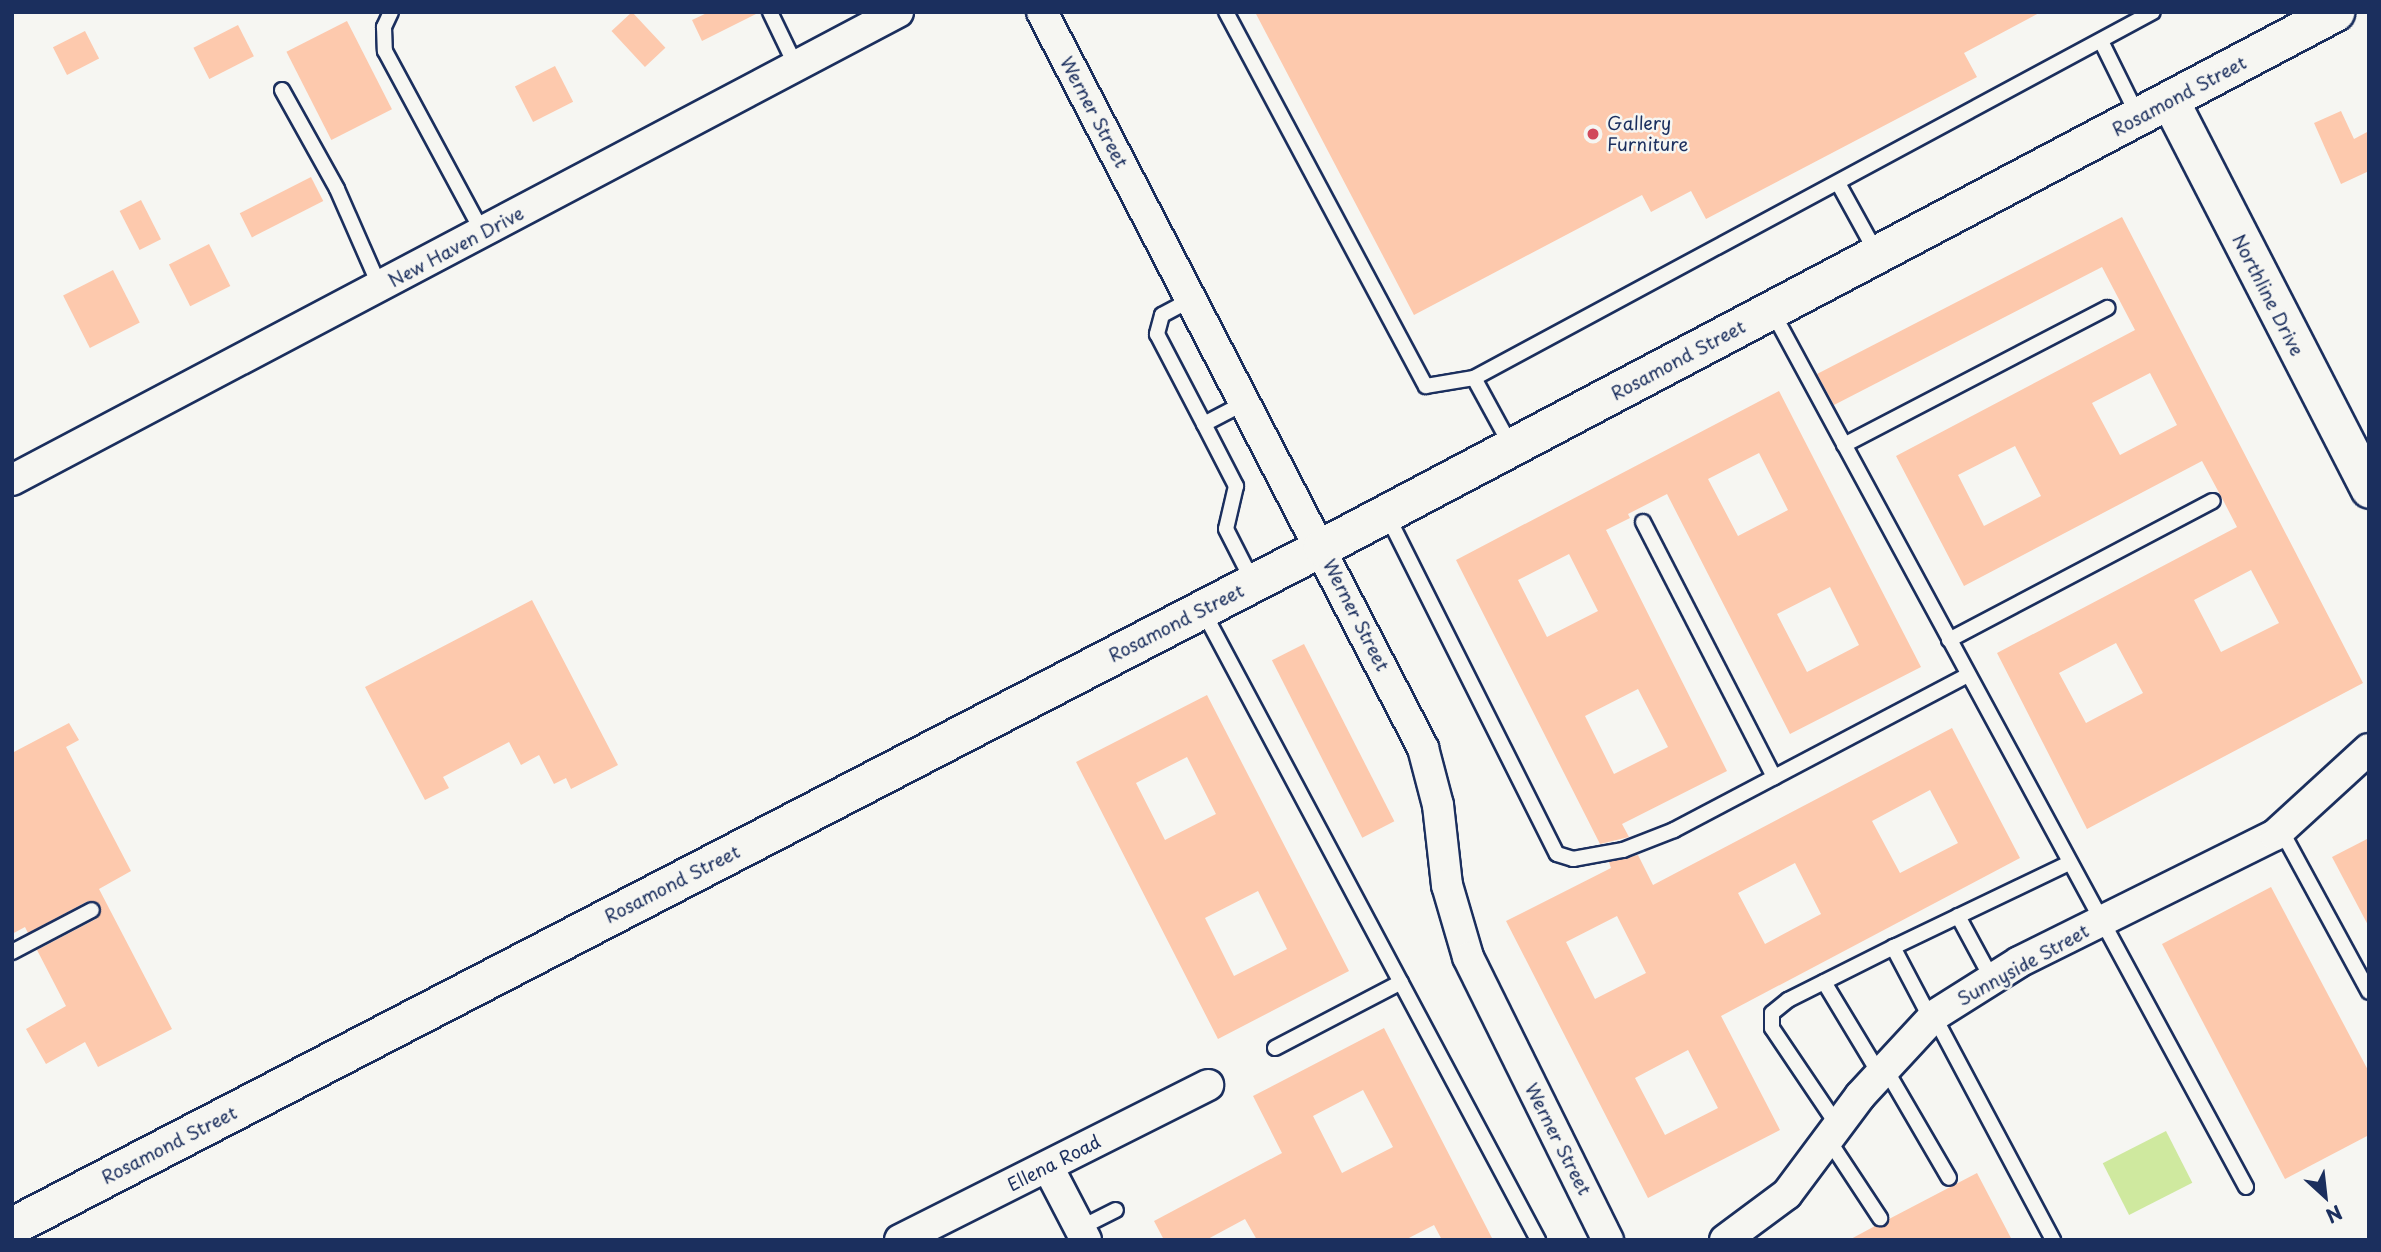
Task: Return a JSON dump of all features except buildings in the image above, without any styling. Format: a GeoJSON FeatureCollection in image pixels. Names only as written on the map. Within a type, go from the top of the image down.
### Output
{"type":"FeatureCollection","features":[{"type":"Feature","properties":{"kind":"street","name":"New Haven Drive"},"geometry":{"type":"LineString","coordinates":[[12,480],[898,12]]}},
{"type":"Feature","properties":{"kind":"street","name":"Werner Street"},"geometry":{"type":"LineString","coordinates":[[1042,12],[1322,547],[1423,748],[1438,804],[1447,885],[1468,957],[1608,1240]]}},
{"type":"Feature","properties":{"kind":"street","name":"Rosamond Street"},"geometry":{"type":"LineString","coordinates":[[12,1226],[1254,583],[2139,118],[2335,12]]}},
{"type":"Feature","properties":{"kind":"street","name":"Northline Drive"},"geometry":{"type":"LineString","coordinates":[[2170,101],[2369,489]]}},
{"type":"Feature","properties":{"kind":"street","name":"Sunnyside Street"},"geometry":{"type":"LineString","coordinates":[[1726,1240],[1787,1194],[1882,1071],[1932,1017],[1992,979],[2281,830],[2369,749]]}},
{"type":"Feature","properties":{"kind":"street","name":"Ellena Road"},"geometry":{"type":"LineString","coordinates":[[900,1240],[1208,1085]]}},
{"type":"Feature","properties":{"kind":"street"},"geometry":{"type":"LineString","coordinates":[[1048,1167],[1083,1234]]}},
{"type":"Feature","properties":{"kind":"lane"},"geometry":{"type":"LineString","coordinates":[[391,12],[384,27],[385,51],[483,233]]}},
{"type":"Feature","properties":{"kind":"lane"},"geometry":{"type":"LineString","coordinates":[[770,12],[796,66]]}},
{"type":"Feature","properties":{"kind":"lane"},"geometry":{"type":"LineString","coordinates":[[1226,12],[1426,386],[1474,378],[2153,12]]}},
{"type":"Feature","properties":{"kind":"lane"},"geometry":{"type":"LineString","coordinates":[[2101,41],[2139,118]]}},
{"type":"Feature","properties":{"kind":"lane"},"geometry":{"type":"LineString","coordinates":[[282,90],[337,189],[380,287]]}},
{"type":"Feature","properties":{"kind":"lane"},"geometry":{"type":"LineString","coordinates":[[1838,183],[1877,255]]}},
{"type":"Feature","properties":{"kind":"lane"},"geometry":{"type":"LineString","coordinates":[[1192,299],[1162,315],[1157,334],[1236,486],[1226,529],[1254,583]]}},
{"type":"Feature","properties":{"kind":"lane"},"geometry":{"type":"LineString","coordinates":[[1844,444],[2107,308]]}},
{"type":"Feature","properties":{"kind":"lane"},"geometry":{"type":"LineString","coordinates":[[1772,311],[2246,1187]]}},
{"type":"Feature","properties":{"kind":"lane"},"geometry":{"type":"LineString","coordinates":[[1474,378],[1511,448]]}},
{"type":"Feature","properties":{"kind":"lane"},"geometry":{"type":"LineString","coordinates":[[1204,424],[1246,402]]}},
{"type":"Feature","properties":{"kind":"lane"},"geometry":{"type":"LineString","coordinates":[[1950,640],[2213,501]]}},
{"type":"Feature","properties":{"kind":"lane"},"geometry":{"type":"LineString","coordinates":[[1386,514],[1557,853],[1573,859],[1623,850],[1674,830],[1968,675]]}},
{"type":"Feature","properties":{"kind":"lane"},"geometry":{"type":"LineString","coordinates":[[1643,522],[1774,777]]}},
{"type":"Feature","properties":{"kind":"lane"},"geometry":{"type":"LineString","coordinates":[[1202,609],[1538,1240]]}},
{"type":"Feature","properties":{"kind":"lane"},"geometry":{"type":"LineString","coordinates":[[2281,830],[2369,992]]}},
{"type":"Feature","properties":{"kind":"lane"},"geometry":{"type":"LineString","coordinates":[[1880,1218],[1772,1028],[1772,1013],[1824,982],[1893,947],[2069,863]]}},
{"type":"Feature","properties":{"kind":"lane"},"geometry":{"type":"LineString","coordinates":[[12,952],[92,910]]}},
{"type":"Feature","properties":{"kind":"lane"},"geometry":{"type":"LineString","coordinates":[[1958,916],[1992,979]]}},
{"type":"Feature","properties":{"kind":"lane"},"geometry":{"type":"LineString","coordinates":[[1893,947],[2053,1240]]}},
{"type":"Feature","properties":{"kind":"lane"},"geometry":{"type":"LineString","coordinates":[[1275,1048],[1401,982]]}},
{"type":"Feature","properties":{"kind":"lane"},"geometry":{"type":"LineString","coordinates":[[1824,982],[1949,1178]]}},
{"type":"Feature","properties":{"kind":"lane"},"geometry":{"type":"LineString","coordinates":[[1083,1234],[1116,1210]]}},
{"type":"Feature","properties":{"kind":"green space"},"geometry":{"type":"Polygon","coordinates":[[[2166,1131],[2192,1183],[2129,1215],[2103,1163],[2166,1131]]]}},
{"type":"Feature","properties":{"kind":"place","name":"Gallery Furniture"},"geometry":{"type":"Point","coordinates":[1593,134]}}]}
